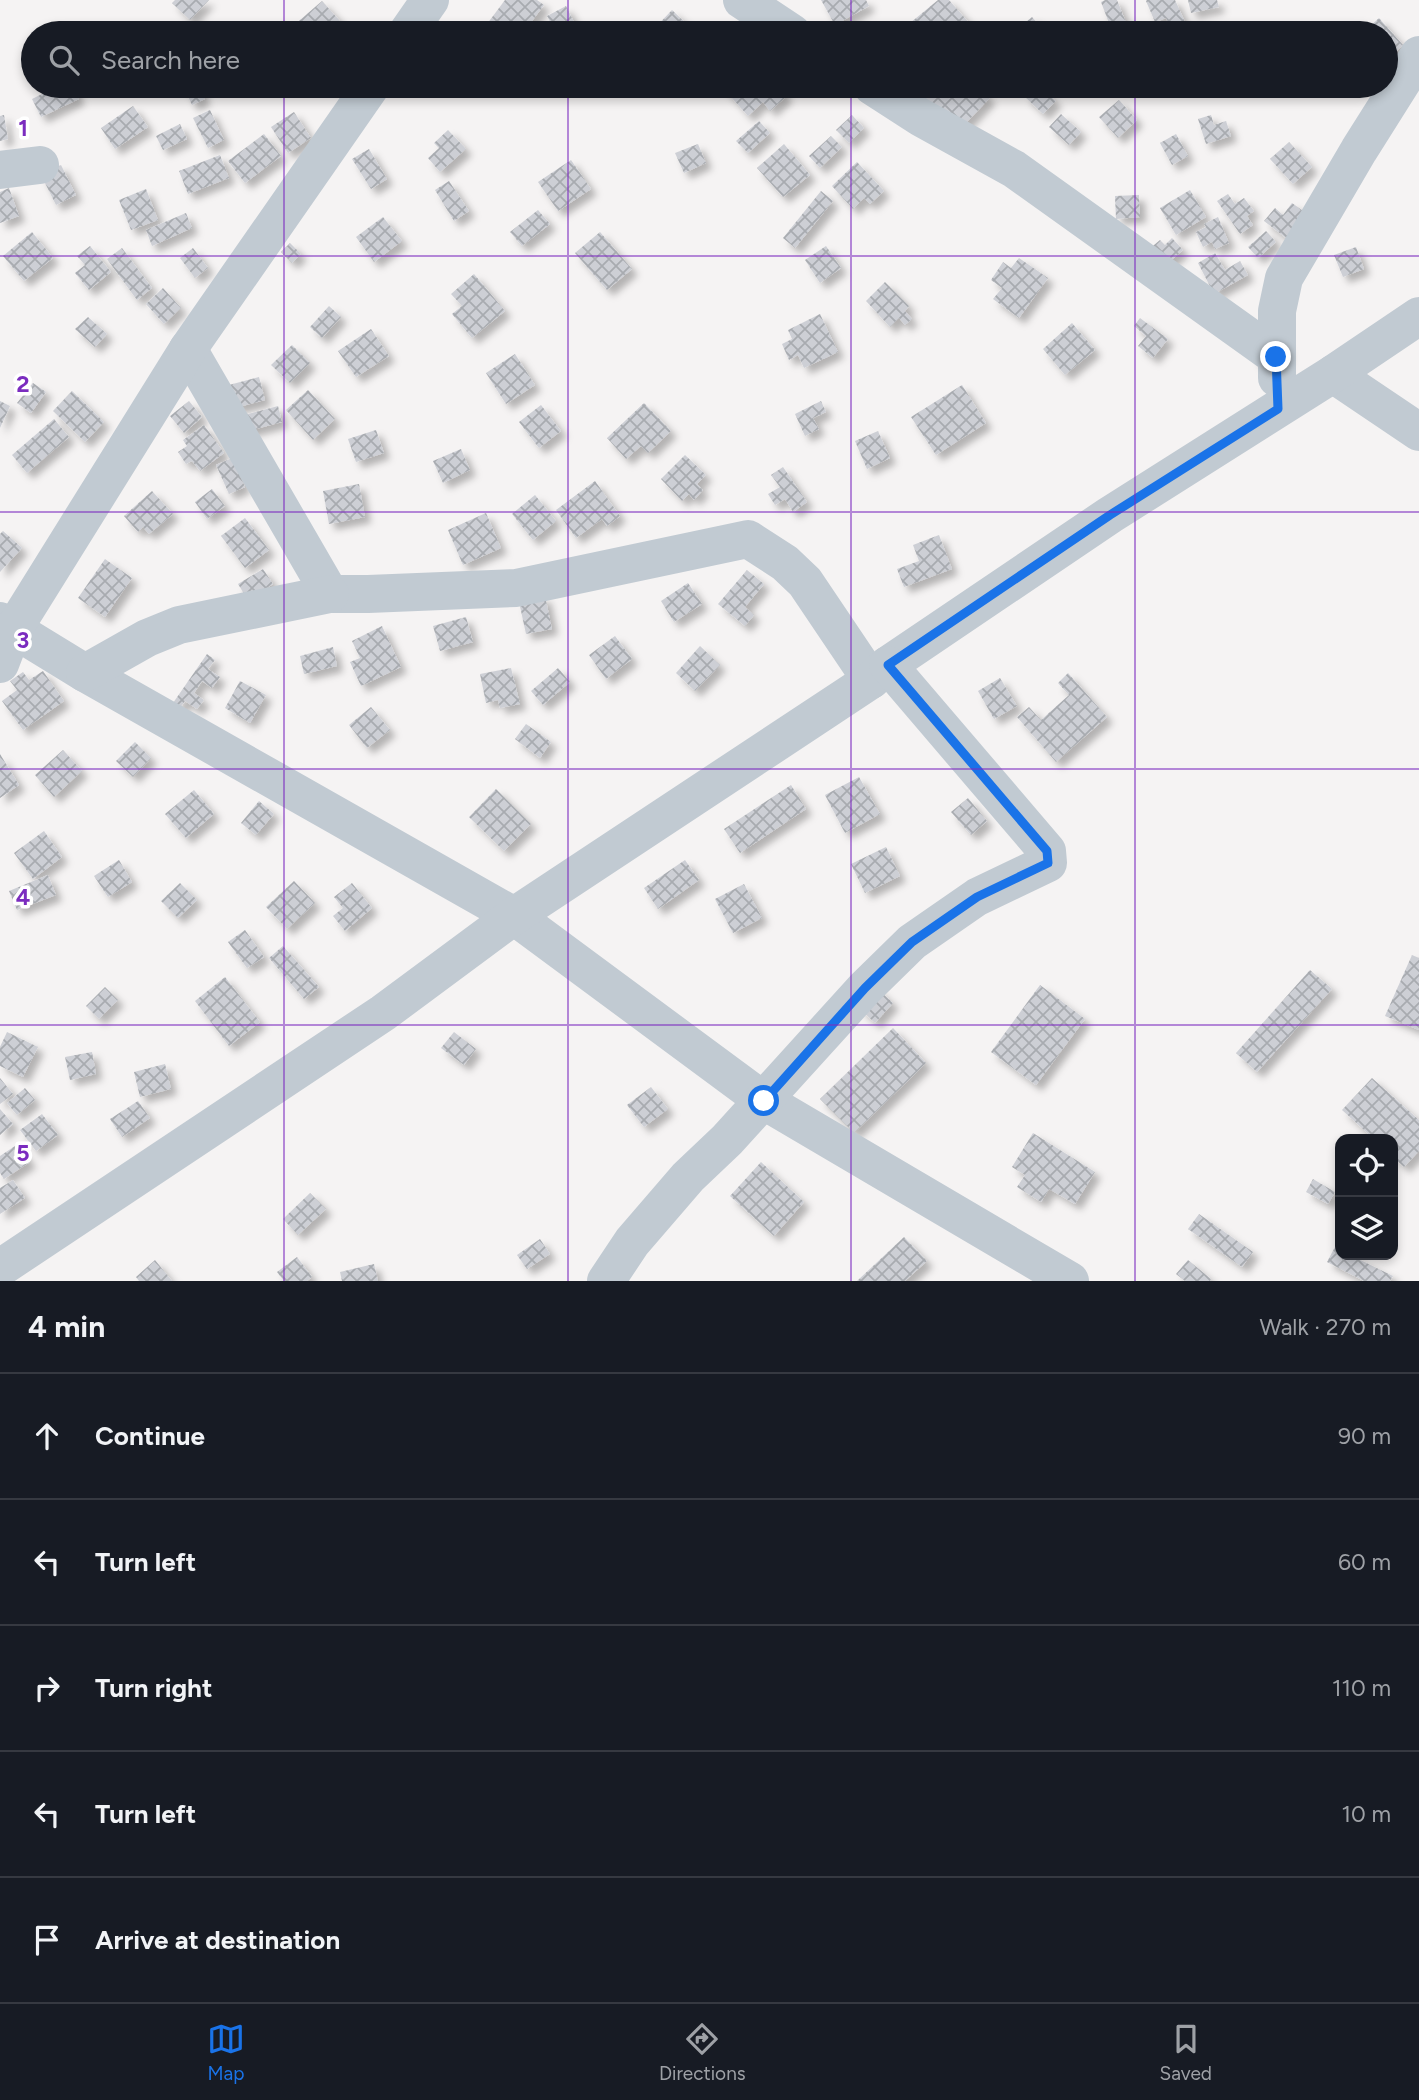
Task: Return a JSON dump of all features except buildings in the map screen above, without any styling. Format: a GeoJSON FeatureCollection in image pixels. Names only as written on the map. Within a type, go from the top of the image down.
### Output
{"type":"FeatureCollection","features":[{"type":"Feature","properties":{"kind":"street"},"geometry":{"type":"LineString","coordinates":[[415,21],[430,0]]}},
{"type":"Feature","properties":{"kind":"street"},"geometry":{"type":"LineString","coordinates":[[742,0],[774,21]]}},
{"type":"Feature","properties":{"kind":"street"},"geometry":{"type":"LineString","coordinates":[[1398,88],[1419,55]]}},
{"type":"Feature","properties":{"kind":"street"},"geometry":{"type":"LineString","coordinates":[[363,98],[188,349],[4,638],[85,673],[514,916],[764,1101],[1070,1281]]}},
{"type":"Feature","properties":{"kind":"street"},"geometry":{"type":"LineString","coordinates":[[891,98],[1014,169],[1276,357]]}},
{"type":"Feature","properties":{"kind":"street"},"geometry":{"type":"LineString","coordinates":[[1278,409],[1277,311],[1284,278],[1392,98]]}},
{"type":"Feature","properties":{"kind":"street"},"geometry":{"type":"LineString","coordinates":[[0,170],[40,165]]}},
{"type":"Feature","properties":{"kind":"street"},"geometry":{"type":"LineString","coordinates":[[7,1271],[383,1013],[514,916],[1110,515],[1333,374],[1419,316]]}},
{"type":"Feature","properties":{"kind":"street"},"geometry":{"type":"LineString","coordinates":[[188,349],[330,594]]}},
{"type":"Feature","properties":{"kind":"street"},"geometry":{"type":"LineString","coordinates":[[1333,374],[1419,432]]}},
{"type":"Feature","properties":{"kind":"street"},"geometry":{"type":"LineString","coordinates":[[85,673],[147,638],[179,625],[330,594],[516,588],[748,538],[785,563],[805,582],[879,672],[1047,851],[1048,863],[977,897],[912,942],[865,988],[764,1101],[688,1177],[653,1216],[607,1281]]}},
{"type":"Feature","properties":{"kind":"route"},"geometry":{"type":"LineString","coordinates":[[764,1101],[865,988],[912,942],[977,897],[1048,863],[1047,851],[888,665],[1110,515],[1278,409],[1276,357]]}}]}
